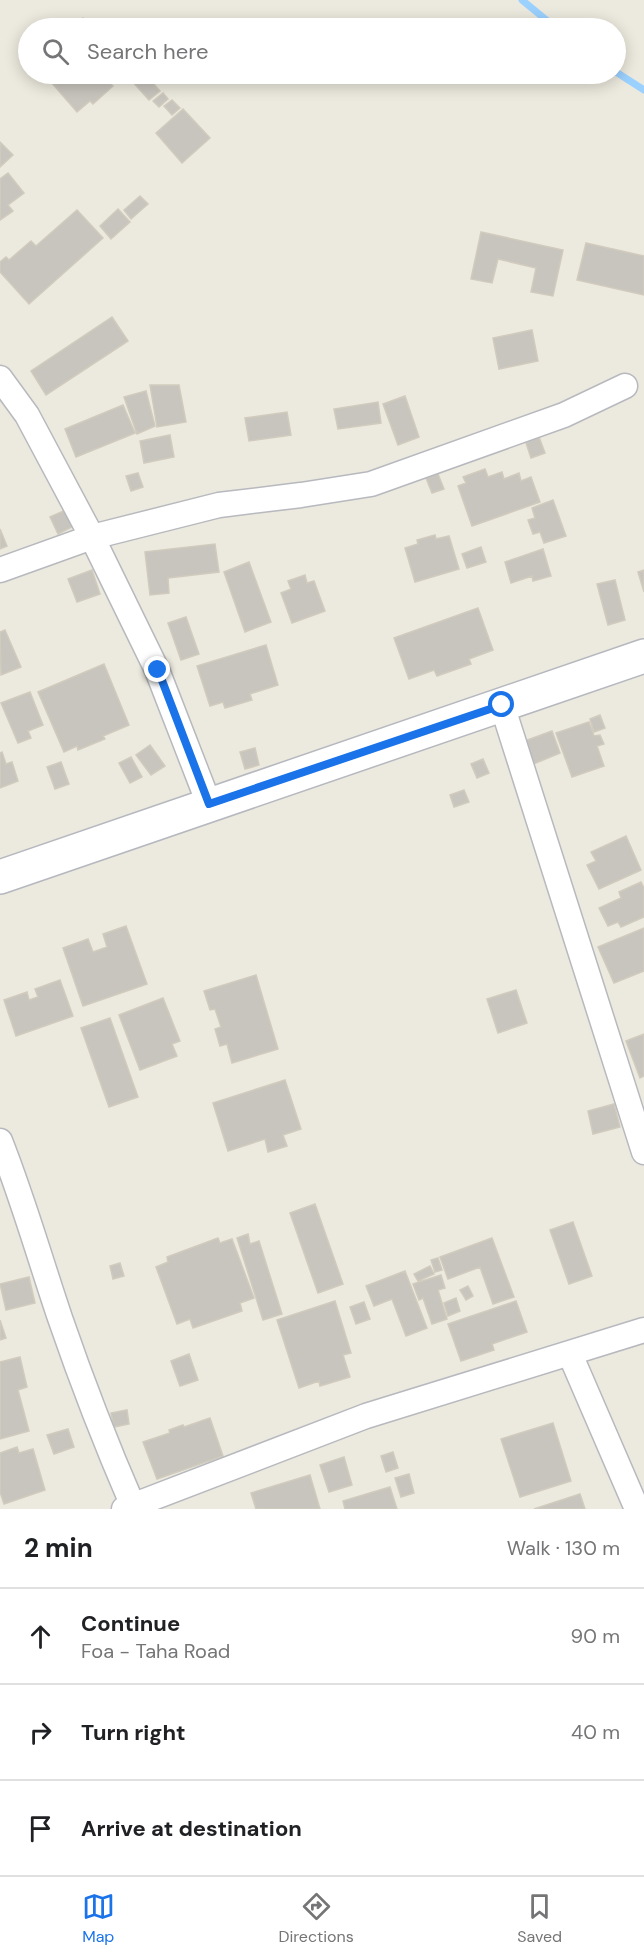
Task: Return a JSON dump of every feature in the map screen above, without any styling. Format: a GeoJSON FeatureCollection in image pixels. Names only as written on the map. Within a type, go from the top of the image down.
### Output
{"type":"FeatureCollection","features":[{"type":"Feature","properties":{"kind":"street"},"geometry":{"type":"LineString","coordinates":[[0,378],[27,415],[92,537],[158,670],[209,804]]}},
{"type":"Feature","properties":{"kind":"street"},"geometry":{"type":"LineString","coordinates":[[0,570],[92,537],[219,504],[371,484],[564,415],[625,386]]}},
{"type":"Feature","properties":{"kind":"street"},"geometry":{"type":"LineString","coordinates":[[0,877],[644,656]]}},
{"type":"Feature","properties":{"kind":"street"},"geometry":{"type":"LineString","coordinates":[[502,705],[644,1152]]}},
{"type":"Feature","properties":{"kind":"street"},"geometry":{"type":"LineString","coordinates":[[0,1141],[13,1173],[96,1421],[128,1507],[366,1416],[644,1330]]}},
{"type":"Feature","properties":{"kind":"street"},"geometry":{"type":"LineString","coordinates":[[570,1354],[636,1509]]}},
{"type":"Feature","properties":{"kind":"building"},"geometry":{"type":"Polygon","coordinates":[[[53,84],[111,84],[113,86],[93,104],[90,101],[77,112],[53,84]]]}},
{"type":"Feature","properties":{"kind":"building"},"geometry":{"type":"Polygon","coordinates":[[[135,84],[154,84],[160,91],[149,100],[135,84]]]}},
{"type":"Feature","properties":{"kind":"building"},"geometry":{"type":"Polygon","coordinates":[[[163,93],[168,99],[159,107],[153,101],[163,93]]]}},
{"type":"Feature","properties":{"kind":"building"},"geometry":{"type":"Polygon","coordinates":[[[172,100],[180,108],[172,115],[164,106],[172,100]]]}},
{"type":"Feature","properties":{"kind":"building"},"geometry":{"type":"Polygon","coordinates":[[[183,109],[210,138],[182,163],[156,133],[183,109]]]}},
{"type":"Feature","properties":{"kind":"building"},"geometry":{"type":"Polygon","coordinates":[[[0,142],[13,155],[0,167],[0,142]]]}},
{"type":"Feature","properties":{"kind":"building"},"geometry":{"type":"Polygon","coordinates":[[[8,173],[24,193],[8,205],[13,211],[0,220],[0,179],[8,173]]]}},
{"type":"Feature","properties":{"kind":"building"},"geometry":{"type":"Polygon","coordinates":[[[140,196],[148,204],[131,219],[124,210],[140,196]]]}},
{"type":"Feature","properties":{"kind":"building"},"geometry":{"type":"Polygon","coordinates":[[[118,209],[130,222],[111,239],[100,226],[118,209]]]}},
{"type":"Feature","properties":{"kind":"building"},"geometry":{"type":"Polygon","coordinates":[[[77,210],[103,238],[29,304],[0,272],[0,262],[6,257],[9,260],[31,241],[36,246],[77,210]]]}},
{"type":"Feature","properties":{"kind":"building"},"geometry":{"type":"Polygon","coordinates":[[[481,232],[563,250],[553,296],[531,292],[536,268],[498,259],[492,283],[471,279],[481,232]]]}},
{"type":"Feature","properties":{"kind":"building"},"geometry":{"type":"Polygon","coordinates":[[[586,243],[644,256],[644,295],[577,280],[586,243]]]}},
{"type":"Feature","properties":{"kind":"building"},"geometry":{"type":"Polygon","coordinates":[[[112,317],[128,341],[46,395],[31,371],[112,317]]]}},
{"type":"Feature","properties":{"kind":"building"},"geometry":{"type":"Polygon","coordinates":[[[532,330],[538,361],[499,369],[493,338],[532,330]]]}},
{"type":"Feature","properties":{"kind":"building"},"geometry":{"type":"Polygon","coordinates":[[[150,385],[179,385],[186,422],[157,427],[150,385]]]}},
{"type":"Feature","properties":{"kind":"building"},"geometry":{"type":"Polygon","coordinates":[[[146,391],[155,426],[137,434],[124,397],[146,391]]]}},
{"type":"Feature","properties":{"kind":"building"},"geometry":{"type":"Polygon","coordinates":[[[405,396],[419,437],[398,445],[383,404],[405,396]]]}},
{"type":"Feature","properties":{"kind":"building"},"geometry":{"type":"Polygon","coordinates":[[[378,402],[381,423],[338,429],[334,409],[378,402]]]}},
{"type":"Feature","properties":{"kind":"building"},"geometry":{"type":"Polygon","coordinates":[[[123,405],[135,433],[76,457],[65,429],[123,405]]]}},
{"type":"Feature","properties":{"kind":"building"},"geometry":{"type":"Polygon","coordinates":[[[287,412],[291,435],[249,441],[245,418],[287,412]]]}},
{"type":"Feature","properties":{"kind":"building"},"geometry":{"type":"Polygon","coordinates":[[[170,435],[174,457],[144,463],[140,441],[170,435]]]}},
{"type":"Feature","properties":{"kind":"building"},"geometry":{"type":"Polygon","coordinates":[[[539,437],[545,453],[531,458],[526,443],[539,437]]]}},
{"type":"Feature","properties":{"kind":"building"},"geometry":{"type":"Polygon","coordinates":[[[485,469],[488,477],[502,472],[504,479],[519,473],[521,481],[531,477],[540,502],[472,526],[458,486],[466,483],[463,477],[485,469]]]}},
{"type":"Feature","properties":{"kind":"building"},"geometry":{"type":"Polygon","coordinates":[[[138,473],[143,487],[131,491],[126,476],[138,473]]]}},
{"type":"Feature","properties":{"kind":"building"},"geometry":{"type":"Polygon","coordinates":[[[438,474],[444,489],[432,493],[426,478],[438,474]]]}},
{"type":"Feature","properties":{"kind":"building"},"geometry":{"type":"Polygon","coordinates":[[[553,500],[566,536],[544,543],[540,532],[533,534],[528,520],[535,518],[532,508],[553,500]]]}},
{"type":"Feature","properties":{"kind":"building"},"geometry":{"type":"Polygon","coordinates":[[[66,510],[74,526],[58,534],[50,517],[66,510]]]}},
{"type":"Feature","properties":{"kind":"building"},"geometry":{"type":"Polygon","coordinates":[[[0,529],[7,546],[0,549],[0,529]]]}},
{"type":"Feature","properties":{"kind":"building"},"geometry":{"type":"Polygon","coordinates":[[[435,535],[436,539],[449,536],[459,569],[415,582],[405,548],[418,544],[417,540],[435,535]]]}},
{"type":"Feature","properties":{"kind":"building"},"geometry":{"type":"Polygon","coordinates":[[[215,544],[219,572],[168,578],[169,593],[150,595],[145,552],[215,544]]]}},
{"type":"Feature","properties":{"kind":"building"},"geometry":{"type":"Polygon","coordinates":[[[481,547],[486,562],[467,568],[462,554],[481,547]]]}},
{"type":"Feature","properties":{"kind":"building"},"geometry":{"type":"Polygon","coordinates":[[[543,549],[551,576],[533,581],[532,576],[511,583],[505,562],[543,549]]]}},
{"type":"Feature","properties":{"kind":"building"},"geometry":{"type":"Polygon","coordinates":[[[249,562],[271,622],[245,632],[224,572],[249,562]]]}},
{"type":"Feature","properties":{"kind":"building"},"geometry":{"type":"Polygon","coordinates":[[[92,570],[100,594],[77,602],[68,579],[92,570]]]}},
{"type":"Feature","properties":{"kind":"building"},"geometry":{"type":"Polygon","coordinates":[[[644,570],[644,592],[638,572],[644,570]]]}},
{"type":"Feature","properties":{"kind":"building"},"geometry":{"type":"Polygon","coordinates":[[[305,575],[307,583],[314,581],[325,611],[292,623],[281,593],[291,589],[288,581],[305,575]]]}},
{"type":"Feature","properties":{"kind":"building"},"geometry":{"type":"Polygon","coordinates":[[[615,580],[625,620],[608,625],[597,584],[615,580]]]}},
{"type":"Feature","properties":{"kind":"building"},"geometry":{"type":"Polygon","coordinates":[[[478,608],[493,650],[469,659],[471,664],[437,676],[434,670],[409,679],[394,638],[478,608]]]}},
{"type":"Feature","properties":{"kind":"building"},"geometry":{"type":"Polygon","coordinates":[[[186,617],[199,654],[181,660],[168,623],[186,617]]]}},
{"type":"Feature","properties":{"kind":"building"},"geometry":{"type":"Polygon","coordinates":[[[5,630],[21,667],[1,675],[0,632],[5,630]]]}},
{"type":"Feature","properties":{"kind":"building"},"geometry":{"type":"Polygon","coordinates":[[[266,645],[278,685],[250,694],[252,700],[225,708],[223,702],[210,706],[197,666],[266,645]]]}},
{"type":"Feature","properties":{"kind":"building"},"geometry":{"type":"Polygon","coordinates":[[[104,664],[129,725],[103,736],[105,739],[78,750],[77,746],[64,752],[38,692],[104,664]]]}},
{"type":"Feature","properties":{"kind":"building"},"geometry":{"type":"Polygon","coordinates":[[[30,692],[43,725],[28,731],[31,738],[18,743],[1,703],[30,692]]]}},
{"type":"Feature","properties":{"kind":"building"},"geometry":{"type":"Polygon","coordinates":[[[600,715],[605,728],[594,732],[590,719],[600,715]]]}},
{"type":"Feature","properties":{"kind":"building"},"geometry":{"type":"Polygon","coordinates":[[[589,722],[594,736],[600,735],[604,744],[597,746],[604,766],[572,777],[556,733],[589,722]]]}},
{"type":"Feature","properties":{"kind":"building"},"geometry":{"type":"Polygon","coordinates":[[[552,731],[560,753],[531,765],[522,742],[552,731]]]}},
{"type":"Feature","properties":{"kind":"building"},"geometry":{"type":"Polygon","coordinates":[[[150,745],[165,766],[151,775],[136,755],[150,745]]]}},
{"type":"Feature","properties":{"kind":"building"},"geometry":{"type":"Polygon","coordinates":[[[255,748],[259,765],[245,769],[240,752],[255,748]]]}},
{"type":"Feature","properties":{"kind":"building"},"geometry":{"type":"Polygon","coordinates":[[[2,752],[6,764],[12,762],[18,781],[0,788],[0,753],[2,752]]]}},
{"type":"Feature","properties":{"kind":"building"},"geometry":{"type":"Polygon","coordinates":[[[131,757],[142,777],[130,783],[119,763],[131,757]]]}},
{"type":"Feature","properties":{"kind":"building"},"geometry":{"type":"Polygon","coordinates":[[[483,759],[489,773],[477,778],[471,764],[483,759]]]}},
{"type":"Feature","properties":{"kind":"building"},"geometry":{"type":"Polygon","coordinates":[[[61,762],[69,784],[55,789],[47,767],[61,762]]]}},
{"type":"Feature","properties":{"kind":"building"},"geometry":{"type":"Polygon","coordinates":[[[464,790],[469,802],[454,807],[450,795],[464,790]]]}},
{"type":"Feature","properties":{"kind":"building"},"geometry":{"type":"Polygon","coordinates":[[[626,836],[641,870],[599,889],[587,865],[596,861],[591,852],[626,836]]]}},
{"type":"Feature","properties":{"kind":"building"},"geometry":{"type":"Polygon","coordinates":[[[641,882],[644,888],[644,917],[621,927],[618,922],[608,926],[599,908],[621,898],[619,892],[641,882]]]}},
{"type":"Feature","properties":{"kind":"building"},"geometry":{"type":"Polygon","coordinates":[[[126,926],[147,984],[83,1006],[63,948],[88,939],[93,952],[107,947],[103,934],[126,926]]]}},
{"type":"Feature","properties":{"kind":"building"},"geometry":{"type":"Polygon","coordinates":[[[644,928],[644,971],[614,983],[598,947],[644,928]]]}},
{"type":"Feature","properties":{"kind":"building"},"geometry":{"type":"Polygon","coordinates":[[[256,975],[278,1049],[232,1063],[227,1044],[220,1046],[215,1029],[221,1027],[215,1009],[210,1010],[204,991],[256,975]]]}},
{"type":"Feature","properties":{"kind":"building"},"geometry":{"type":"Polygon","coordinates":[[[60,980],[73,1016],[16,1036],[4,1000],[27,992],[29,1000],[38,997],[35,989],[60,980]]]}},
{"type":"Feature","properties":{"kind":"building"},"geometry":{"type":"Polygon","coordinates":[[[516,990],[527,1023],[498,1033],[487,999],[516,990]]]}},
{"type":"Feature","properties":{"kind":"building"},"geometry":{"type":"Polygon","coordinates":[[[163,998],[180,1041],[172,1044],[177,1056],[140,1070],[119,1015],[163,998]]]}},
{"type":"Feature","properties":{"kind":"building"},"geometry":{"type":"Polygon","coordinates":[[[110,1018],[138,1097],[109,1107],[81,1028],[110,1018]]]}},
{"type":"Feature","properties":{"kind":"building"},"geometry":{"type":"Polygon","coordinates":[[[644,1034],[644,1076],[640,1078],[626,1041],[644,1034]]]}},
{"type":"Feature","properties":{"kind":"building"},"geometry":{"type":"Polygon","coordinates":[[[285,1080],[301,1129],[283,1135],[287,1146],[268,1152],[265,1139],[228,1151],[213,1103],[285,1080]]]}},
{"type":"Feature","properties":{"kind":"building"},"geometry":{"type":"Polygon","coordinates":[[[614,1104],[620,1127],[593,1134],[588,1111],[614,1104]]]}},
{"type":"Feature","properties":{"kind":"building"},"geometry":{"type":"Polygon","coordinates":[[[315,1204],[343,1284],[318,1293],[290,1213],[315,1204]]]}},
{"type":"Feature","properties":{"kind":"building"},"geometry":{"type":"Polygon","coordinates":[[[573,1222],[592,1276],[569,1284],[550,1230],[573,1222]]]}},
{"type":"Feature","properties":{"kind":"building"},"geometry":{"type":"Polygon","coordinates":[[[248,1234],[250,1244],[259,1241],[282,1314],[263,1320],[237,1238],[248,1234]]]}},
{"type":"Feature","properties":{"kind":"building"},"geometry":{"type":"Polygon","coordinates":[[[218,1238],[220,1243],[232,1239],[254,1298],[240,1303],[242,1311],[193,1328],[190,1319],[177,1324],[156,1267],[168,1262],[167,1257],[218,1238]]]}},
{"type":"Feature","properties":{"kind":"building"},"geometry":{"type":"Polygon","coordinates":[[[492,1238],[514,1297],[493,1304],[480,1267],[448,1279],[440,1257],[492,1238]]]}},
{"type":"Feature","properties":{"kind":"building"},"geometry":{"type":"Polygon","coordinates":[[[438,1258],[442,1270],[435,1272],[431,1260],[438,1258]]]}},
{"type":"Feature","properties":{"kind":"building"},"geometry":{"type":"Polygon","coordinates":[[[120,1263],[124,1276],[113,1279],[110,1266],[120,1263]]]}},
{"type":"Feature","properties":{"kind":"building"},"geometry":{"type":"Polygon","coordinates":[[[430,1266],[434,1274],[418,1281],[414,1274],[430,1266]]]}},
{"type":"Feature","properties":{"kind":"building"},"geometry":{"type":"Polygon","coordinates":[[[405,1271],[427,1328],[406,1336],[392,1299],[374,1306],[366,1286],[405,1271]]]}},
{"type":"Feature","properties":{"kind":"building"},"geometry":{"type":"Polygon","coordinates":[[[441,1275],[445,1288],[438,1290],[447,1319],[432,1324],[423,1298],[419,1300],[413,1284],[441,1275]]]}},
{"type":"Feature","properties":{"kind":"building"},"geometry":{"type":"Polygon","coordinates":[[[29,1277],[35,1303],[6,1310],[0,1284],[29,1277]]]}},
{"type":"Feature","properties":{"kind":"building"},"geometry":{"type":"Polygon","coordinates":[[[468,1286],[473,1296],[466,1300],[460,1290],[468,1286]]]}},
{"type":"Feature","properties":{"kind":"building"},"geometry":{"type":"Polygon","coordinates":[[[456,1298],[460,1311],[448,1316],[444,1303],[456,1298]]]}},
{"type":"Feature","properties":{"kind":"building"},"geometry":{"type":"Polygon","coordinates":[[[335,1301],[351,1353],[343,1355],[350,1377],[320,1386],[319,1381],[299,1388],[277,1320],[335,1301]]]}},
{"type":"Feature","properties":{"kind":"building"},"geometry":{"type":"Polygon","coordinates":[[[516,1301],[527,1332],[492,1344],[494,1350],[461,1361],[448,1324],[516,1301]]]}},
{"type":"Feature","properties":{"kind":"building"},"geometry":{"type":"Polygon","coordinates":[[[364,1302],[370,1319],[356,1324],[350,1307],[364,1302]]]}},
{"type":"Feature","properties":{"kind":"building"},"geometry":{"type":"Polygon","coordinates":[[[0,1320],[6,1338],[0,1340],[0,1320]]]}},
{"type":"Feature","properties":{"kind":"building"},"geometry":{"type":"Polygon","coordinates":[[[189,1354],[198,1380],[180,1386],[171,1361],[189,1354]]]}},
{"type":"Feature","properties":{"kind":"building"},"geometry":{"type":"Polygon","coordinates":[[[20,1357],[27,1387],[18,1390],[29,1431],[0,1439],[0,1362],[20,1357]]]}},
{"type":"Feature","properties":{"kind":"building"},"geometry":{"type":"Polygon","coordinates":[[[127,1410],[129,1424],[114,1427],[111,1413],[127,1410]]]}},
{"type":"Feature","properties":{"kind":"building"},"geometry":{"type":"Polygon","coordinates":[[[210,1418],[223,1456],[157,1479],[143,1442],[170,1433],[169,1430],[210,1418]]]}},
{"type":"Feature","properties":{"kind":"building"},"geometry":{"type":"Polygon","coordinates":[[[553,1423],[571,1481],[520,1497],[501,1439],[553,1423]]]}},
{"type":"Feature","properties":{"kind":"building"},"geometry":{"type":"Polygon","coordinates":[[[68,1429],[74,1447],[54,1454],[47,1435],[68,1429]]]}},
{"type":"Feature","properties":{"kind":"building"},"geometry":{"type":"Polygon","coordinates":[[[17,1447],[19,1453],[33,1449],[45,1490],[4,1504],[0,1492],[0,1453],[17,1447]]]}},
{"type":"Feature","properties":{"kind":"building"},"geometry":{"type":"Polygon","coordinates":[[[393,1452],[398,1468],[386,1472],[381,1456],[393,1452]]]}},
{"type":"Feature","properties":{"kind":"building"},"geometry":{"type":"Polygon","coordinates":[[[344,1457],[352,1485],[329,1492],[320,1465],[344,1457]]]}},
{"type":"Feature","properties":{"kind":"building"},"geometry":{"type":"Polygon","coordinates":[[[409,1474],[414,1493],[401,1497],[395,1478],[409,1474]]]}},
{"type":"Feature","properties":{"kind":"building"},"geometry":{"type":"Polygon","coordinates":[[[310,1475],[320,1509],[256,1509],[251,1493],[310,1475]]]}},
{"type":"Feature","properties":{"kind":"building"},"geometry":{"type":"Polygon","coordinates":[[[390,1487],[397,1509],[345,1509],[343,1501],[390,1487]]]}},
{"type":"Feature","properties":{"kind":"building"},"geometry":{"type":"Polygon","coordinates":[[[580,1494],[585,1509],[534,1509],[580,1494]]]}},
{"type":"Feature","properties":{"kind":"waterway"},"geometry":{"type":"LineString","coordinates":[[522,0],[544,18]]}},
{"type":"Feature","properties":{"kind":"waterway"},"geometry":{"type":"LineString","coordinates":[[626,78],[644,90]]}},
{"type":"Feature","properties":{"kind":"route"},"geometry":{"type":"LineString","coordinates":[[158,670],[209,804],[502,705]]}}]}
